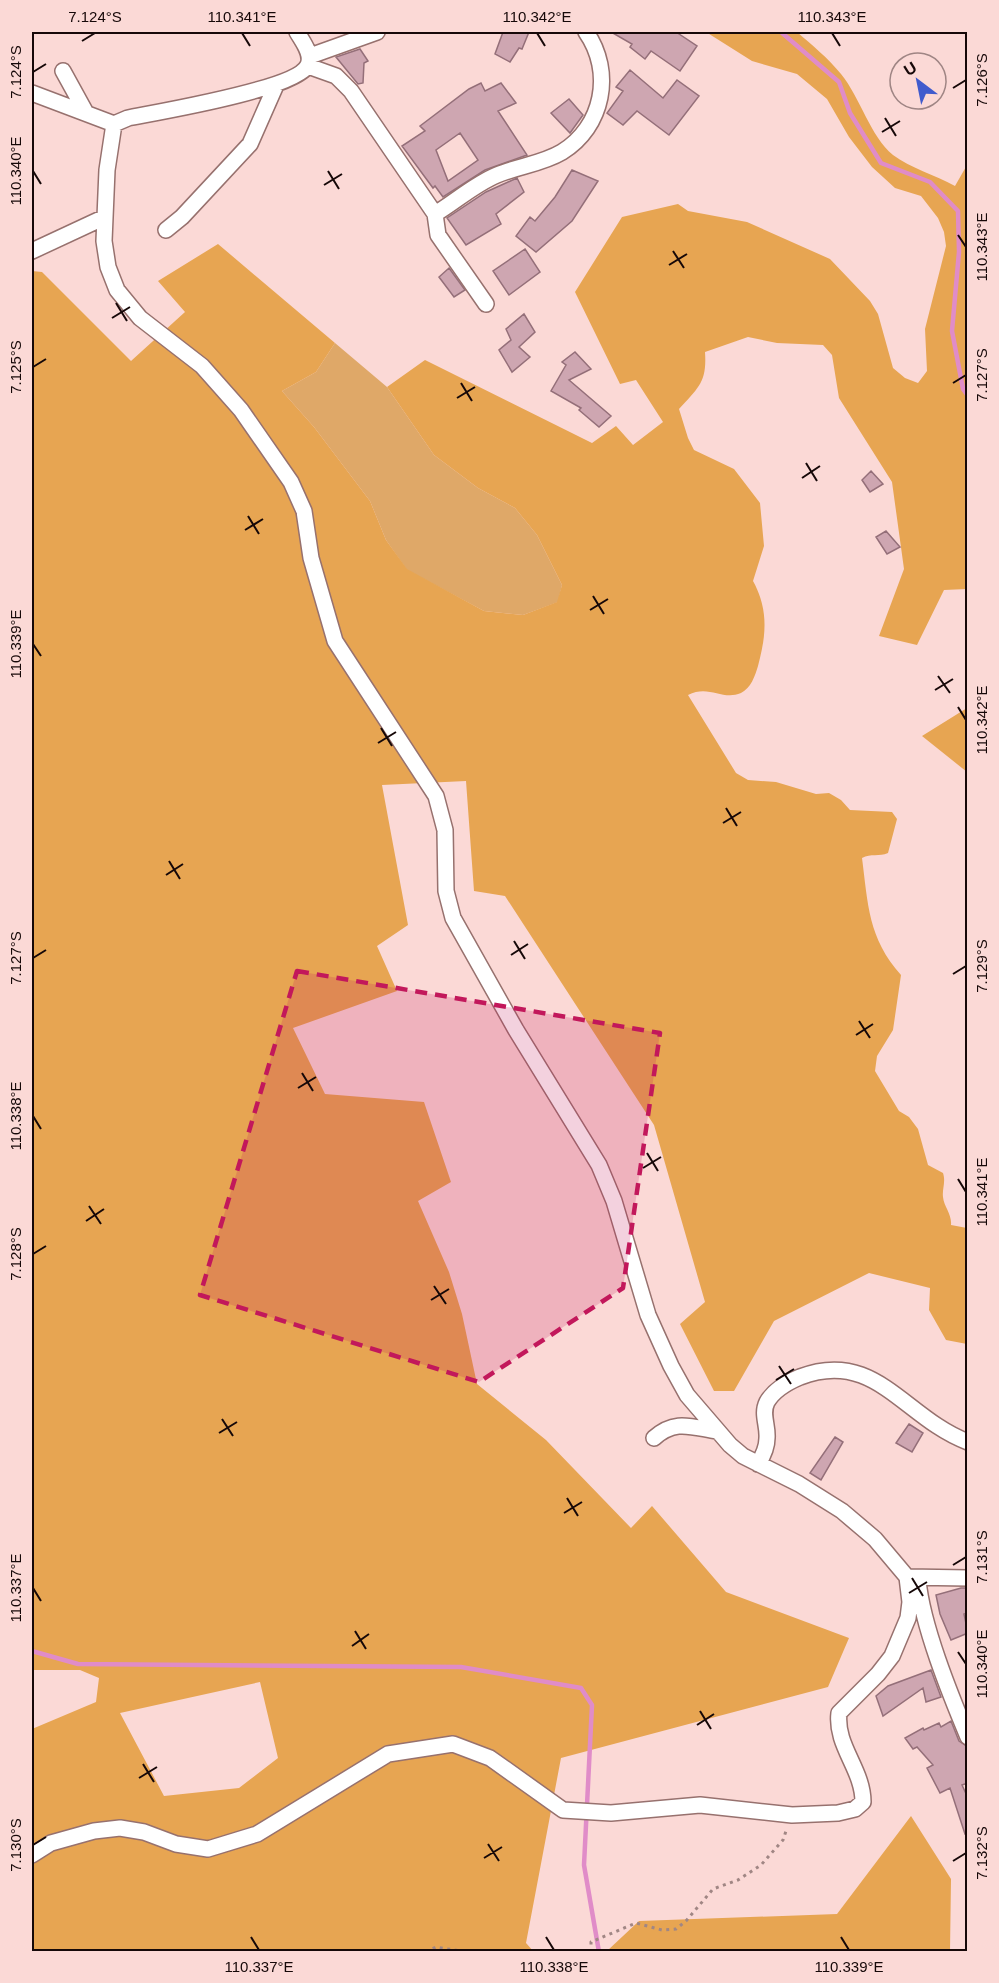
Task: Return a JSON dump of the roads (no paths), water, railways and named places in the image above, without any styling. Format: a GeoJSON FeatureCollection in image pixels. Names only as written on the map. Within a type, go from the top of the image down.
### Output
{"type":"FeatureCollection","features":[{"type":"Feature","properties":{"kind":"street"},"geometry":{"type":"LineString","coordinates":[[297,32],[309,61],[336,76],[351,91],[435,214],[438,235],[486,304]]}},
{"type":"Feature","properties":{"kind":"street"},"geometry":{"type":"LineString","coordinates":[[32,93],[85,111],[114,124],[128,118],[257,92],[299,75],[309,61],[377,32]]}},
{"type":"Feature","properties":{"kind":"street"},"geometry":{"type":"LineString","coordinates":[[435,214],[497,175],[561,153],[590,126],[597,114],[602,95],[602,80],[595,50],[586,32]]}},
{"type":"Feature","properties":{"kind":"street"},"geometry":{"type":"LineString","coordinates":[[63,71],[85,111]]}},
{"type":"Feature","properties":{"kind":"street"},"geometry":{"type":"LineString","coordinates":[[166,230],[182,217],[250,144],[276,85]]}},
{"type":"Feature","properties":{"kind":"street"},"geometry":{"type":"LineString","coordinates":[[114,124],[107,170],[105,256],[117,290],[140,318],[202,366],[254,427],[299,496],[304,511],[311,558],[335,641],[436,796],[445,830],[446,891],[453,918],[516,1030],[598,1165],[614,1201],[645,1305],[666,1357],[687,1395],[717,1431],[743,1456],[799,1484],[842,1511],[875,1539],[912,1577],[968,1737]]}},
{"type":"Feature","properties":{"kind":"street"},"geometry":{"type":"LineString","coordinates":[[32,251],[105,217]]}},
{"type":"Feature","properties":{"kind":"street"},"geometry":{"type":"LineString","coordinates":[[758,1464],[767,1439],[764,1410],[768,1400],[783,1386],[796,1379],[829,1370],[850,1370],[868,1377],[939,1430],[968,1442]]}},
{"type":"Feature","properties":{"kind":"street"},"geometry":{"type":"LineString","coordinates":[[654,1438],[667,1427],[678,1425],[717,1431]]}},
{"type":"Feature","properties":{"kind":"street"},"geometry":{"type":"LineString","coordinates":[[912,1577],[968,1578]]}},
{"type":"Feature","properties":{"kind":"street"},"geometry":{"type":"LineString","coordinates":[[32,1855],[51,1843],[94,1831],[120,1828],[144,1832],[176,1844],[208,1849],[256,1834],[388,1754],[453,1744],[490,1758],[563,1810],[611,1813],[700,1805],[792,1815],[838,1813],[855,1809],[863,1802],[859,1777],[839,1734],[839,1713],[878,1674],[892,1656],[908,1618],[912,1577]]}},
{"type":"Feature","properties":{"kind":"waterway"},"geometry":{"type":"LineString","coordinates":[[781,32],[839,82],[850,113],[881,163],[930,182],[958,211],[959,252],[952,331],[963,389],[968,396]]}},
{"type":"Feature","properties":{"kind":"waterway"},"geometry":{"type":"LineString","coordinates":[[32,1651],[78,1664],[461,1667],[581,1688],[592,1705],[584,1865],[599,1952]]}}]}
